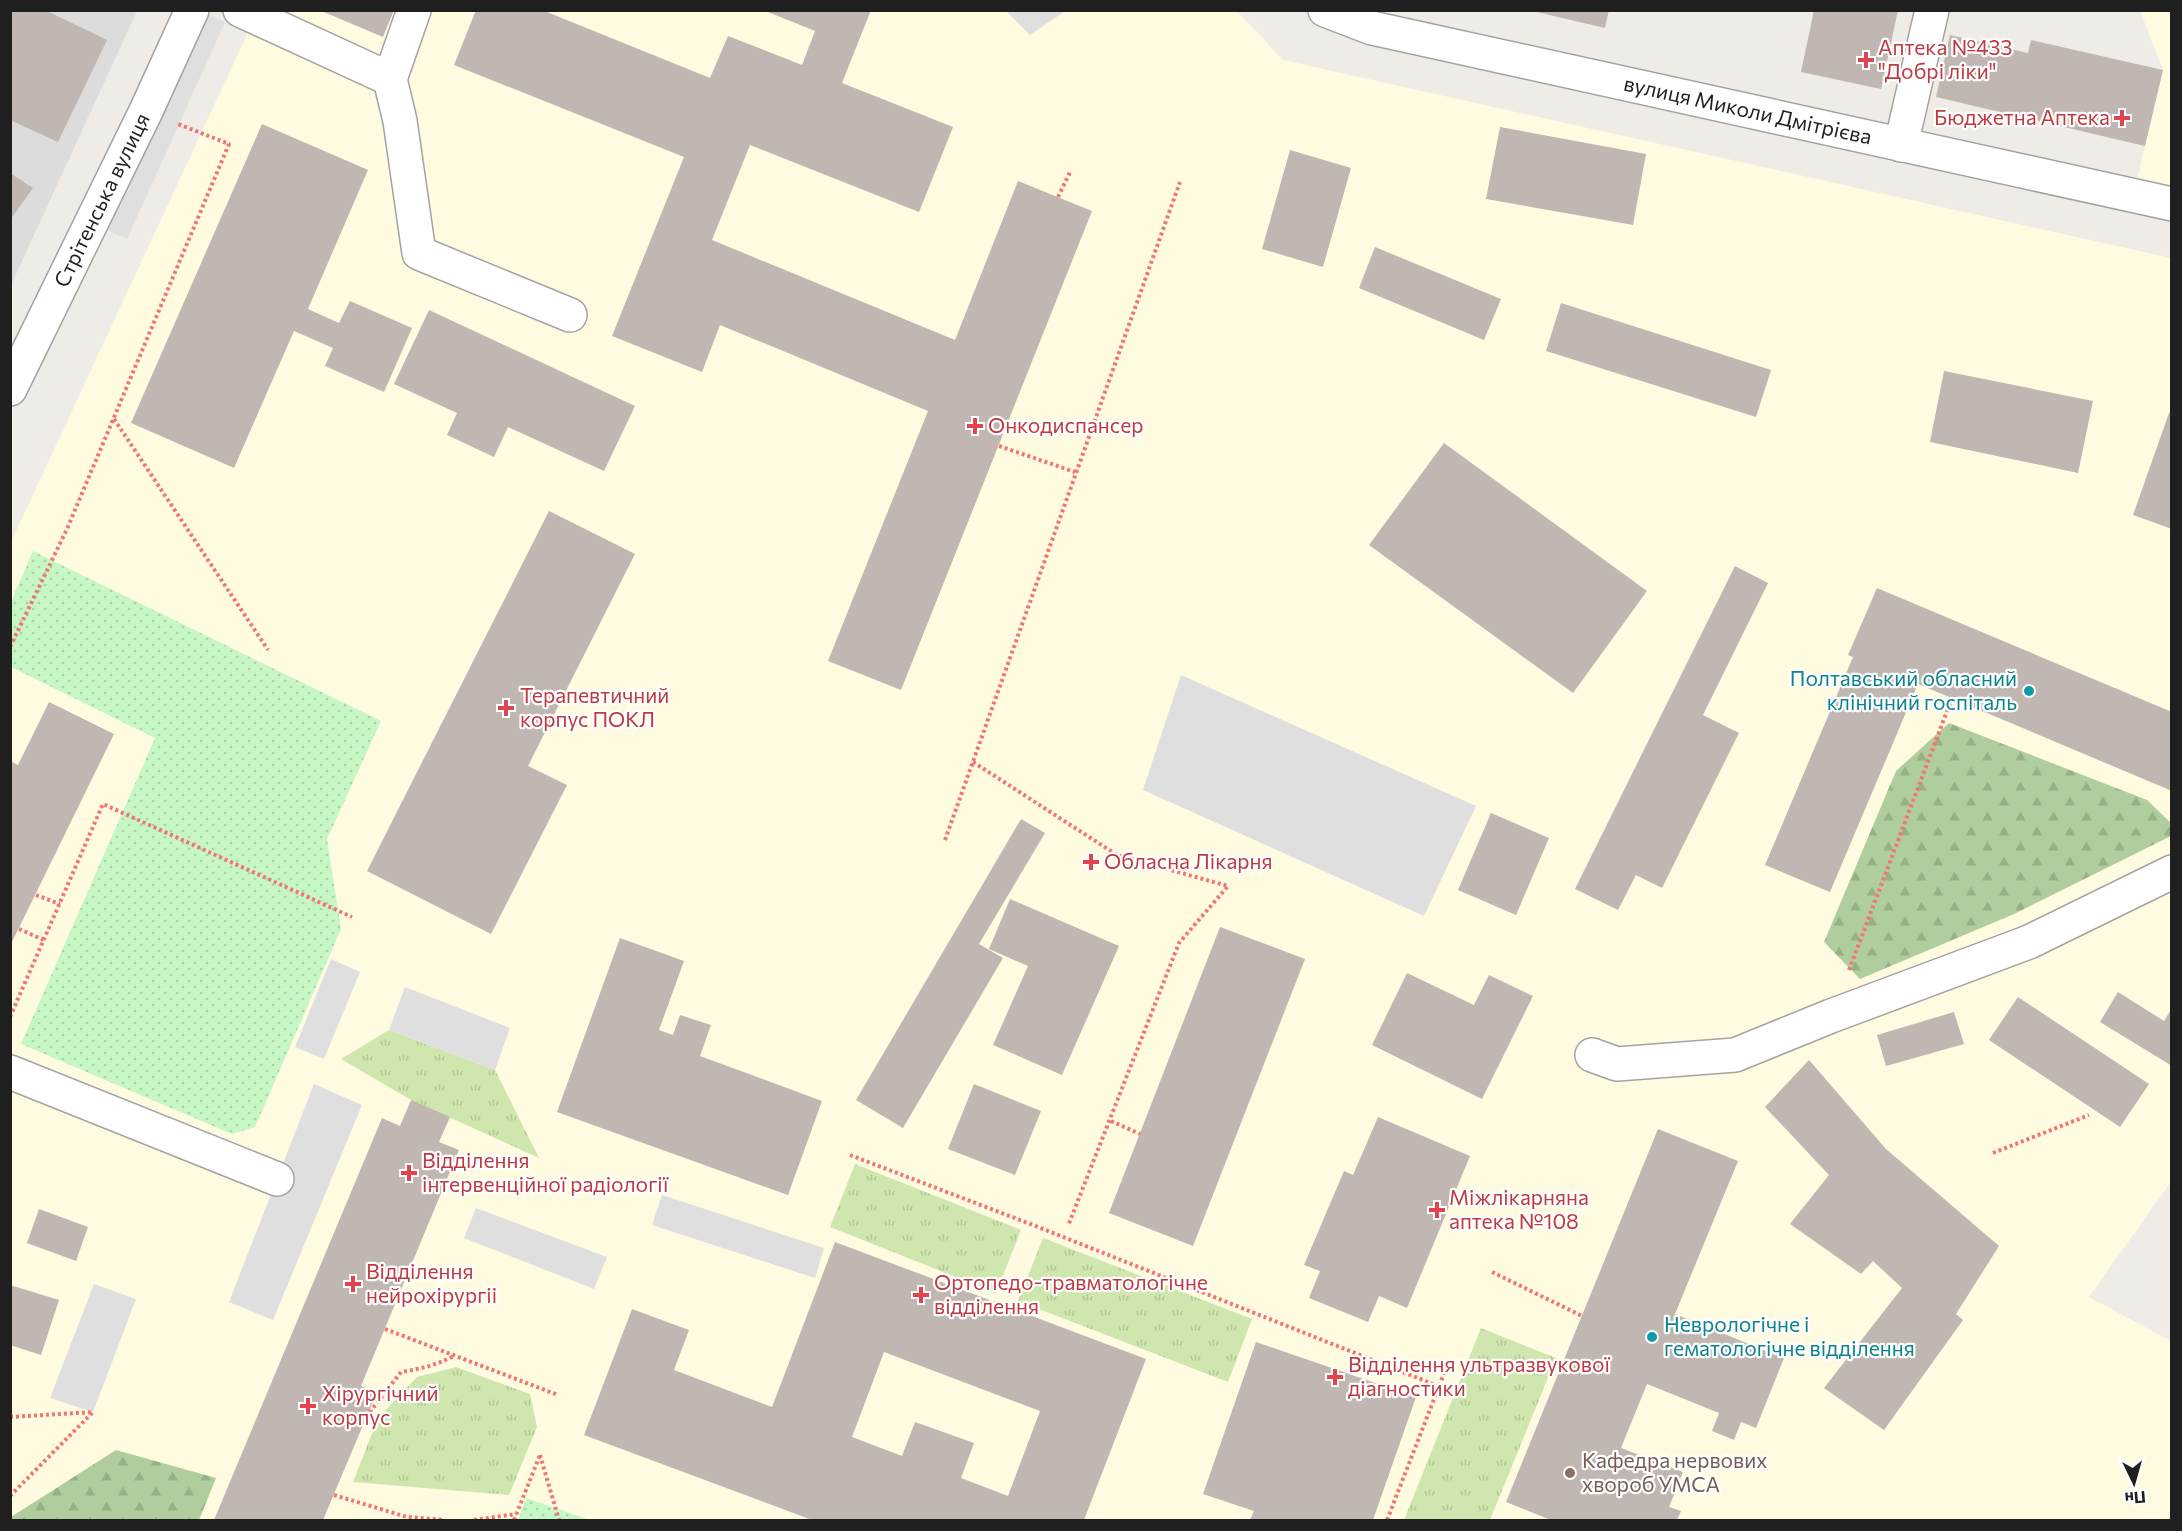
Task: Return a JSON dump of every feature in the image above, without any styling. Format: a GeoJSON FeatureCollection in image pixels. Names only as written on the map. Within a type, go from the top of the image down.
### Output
{"type":"FeatureCollection","features":[{"type":"Feature","properties":{"kind":"street","name":"Стрітенська вулиця"},"geometry":{"type":"LineString","coordinates":[[10,389],[146,111],[192,10]]}},
{"type":"Feature","properties":{"kind":"street"},"geometry":{"type":"LineString","coordinates":[[240,10],[390,79]]}},
{"type":"Feature","properties":{"kind":"street"},"geometry":{"type":"LineString","coordinates":[[414,10],[390,79],[400,121],[419,253],[570,315]]}},
{"type":"Feature","properties":{"kind":"street","name":"вулиця Миколи Дмітрієва"},"geometry":{"type":"LineString","coordinates":[[1325,10],[1372,28],[2172,204]]}},
{"type":"Feature","properties":{"kind":"street"},"geometry":{"type":"LineString","coordinates":[[1901,145],[1932,10]]}},
{"type":"Feature","properties":{"kind":"street"},"geometry":{"type":"LineString","coordinates":[[1592,1055],[1617,1064],[1735,1055],[1831,1016],[2029,942],[2172,872]]}},
{"type":"Feature","properties":{"kind":"street"},"geometry":{"type":"LineString","coordinates":[[10,1072],[277,1179]]}},
{"type":"Feature","properties":{"kind":"path"},"geometry":{"type":"LineString","coordinates":[[10,647],[67,529],[229,144],[146,111]]}},
{"type":"Feature","properties":{"kind":"path"},"geometry":{"type":"LineString","coordinates":[[1058,197],[1071,170]]}},
{"type":"Feature","properties":{"kind":"path"},"geometry":{"type":"LineString","coordinates":[[945,840],[1180,182]]}},
{"type":"Feature","properties":{"kind":"path"},"geometry":{"type":"LineString","coordinates":[[114,419],[268,651]]}},
{"type":"Feature","properties":{"kind":"path"},"geometry":{"type":"LineString","coordinates":[[999,446],[1075,472]]}},
{"type":"Feature","properties":{"kind":"path"},"geometry":{"type":"LineString","coordinates":[[1831,1016],[1952,698]]}},
{"type":"Feature","properties":{"kind":"path"},"geometry":{"type":"LineString","coordinates":[[973,762],[1117,855],[1228,886],[1179,943],[1068,1226]]}},
{"type":"Feature","properties":{"kind":"path"},"geometry":{"type":"LineString","coordinates":[[10,1017],[103,804],[352,917]]}},
{"type":"Feature","properties":{"kind":"path"},"geometry":{"type":"LineString","coordinates":[[36,895],[60,904]]}},
{"type":"Feature","properties":{"kind":"path"},"geometry":{"type":"LineString","coordinates":[[19,929],[44,940]]}},
{"type":"Feature","properties":{"kind":"path"},"geometry":{"type":"LineString","coordinates":[[1993,1153],[2089,1114]]}},
{"type":"Feature","properties":{"kind":"path"},"geometry":{"type":"LineString","coordinates":[[1111,1121],[1140,1134]]}},
{"type":"Feature","properties":{"kind":"path"},"geometry":{"type":"LineString","coordinates":[[850,1155],[1438,1386]]}},
{"type":"Feature","properties":{"kind":"path"},"geometry":{"type":"LineString","coordinates":[[1492,1272],[1582,1316]]}},
{"type":"Feature","properties":{"kind":"path"},"geometry":{"type":"LineString","coordinates":[[385,1329],[558,1395]]}},
{"type":"Feature","properties":{"kind":"path"},"geometry":{"type":"LineString","coordinates":[[366,1417],[401,1372],[440,1364],[454,1356]]}},
{"type":"Feature","properties":{"kind":"path"},"geometry":{"type":"LineString","coordinates":[[1387,1521],[1445,1371]]}},
{"type":"Feature","properties":{"kind":"path"},"geometry":{"type":"LineString","coordinates":[[10,1417],[93,1412],[10,1496]]}},
{"type":"Feature","properties":{"kind":"path"},"geometry":{"type":"LineString","coordinates":[[513,1521],[540,1455],[559,1521]]}},
{"type":"Feature","properties":{"kind":"path"},"geometry":{"type":"LineString","coordinates":[[334,1495],[406,1517],[445,1521]]}},
{"type":"Feature","properties":{"kind":"path"},"geometry":{"type":"LineString","coordinates":[[474,1521],[516,1514]]}},
{"type":"Feature","properties":{"kind":"shaded area"},"geometry":{"type":"Polygon","coordinates":[[[11,11],[137,11],[11,285],[11,11]]]}},
{"type":"Feature","properties":{"kind":"shaded area"},"geometry":{"type":"Polygon","coordinates":[[[199,11],[225,22],[127,239],[96,225],[199,11]]]}},
{"type":"Feature","properties":{"kind":"shaded area","name":"Обласна Лікарня"},"geometry":{"type":"Polygon","coordinates":[[[258,11],[1237,11],[1283,60],[2171,258],[2171,1182],[2089,1297],[2171,1341],[2171,1520],[11,1520],[11,542],[258,11]]]}},
{"type":"Feature","properties":{"kind":"shaded area"},"geometry":{"type":"Polygon","coordinates":[[[1006,11],[1065,11],[1030,35],[1006,11]]]}},
{"type":"Feature","properties":{"kind":"shaded area"},"geometry":{"type":"Polygon","coordinates":[[[2140,11],[2171,11],[2171,205],[2133,196],[2163,70],[2140,11]]]}},
{"type":"Feature","properties":{"kind":"shaded area"},"geometry":{"type":"Polygon","coordinates":[[[1181,675],[1476,806],[1424,916],[1143,790],[1181,675]]]}},
{"type":"Feature","properties":{"kind":"shaded area"},"geometry":{"type":"Polygon","coordinates":[[[331,959],[360,972],[324,1059],[295,1047],[331,959]]]}},
{"type":"Feature","properties":{"kind":"shaded area"},"geometry":{"type":"Polygon","coordinates":[[[405,987],[510,1028],[495,1070],[389,1030],[405,987]]]}},
{"type":"Feature","properties":{"kind":"shaded area"},"geometry":{"type":"Polygon","coordinates":[[[314,1084],[362,1105],[273,1320],[229,1302],[314,1084]]]}},
{"type":"Feature","properties":{"kind":"shaded area"},"geometry":{"type":"Polygon","coordinates":[[[662,1195],[824,1248],[815,1278],[652,1225],[662,1195]]]}},
{"type":"Feature","properties":{"kind":"shaded area"},"geometry":{"type":"Polygon","coordinates":[[[476,1208],[607,1257],[594,1289],[464,1238],[476,1208]]]}},
{"type":"Feature","properties":{"kind":"shaded area"},"geometry":{"type":"Polygon","coordinates":[[[94,1284],[136,1299],[93,1412],[50,1398],[94,1284]]]}},
{"type":"Feature","properties":{"kind":"green space"},"geometry":{"type":"Polygon","coordinates":[[[33,551],[381,721],[327,839],[341,929],[255,1127],[232,1134],[21,1044],[155,738],[11,667],[11,602],[33,551]]]}},
{"type":"Feature","properties":{"kind":"green space"},"geometry":{"type":"Polygon","coordinates":[[[1949,723],[2147,800],[2171,823],[2171,836],[2014,914],[1860,979],[1824,942],[1896,771],[1949,723]]]}},
{"type":"Feature","properties":{"kind":"green space"},"geometry":{"type":"Polygon","coordinates":[[[389,1030],[495,1070],[539,1158],[411,1100],[341,1059],[389,1030]]]}},
{"type":"Feature","properties":{"kind":"green space"},"geometry":{"type":"Polygon","coordinates":[[[855,1164],[1021,1230],[996,1293],[830,1227],[855,1164]]]}},
{"type":"Feature","properties":{"kind":"green space"},"geometry":{"type":"Polygon","coordinates":[[[1043,1238],[1252,1319],[1228,1382],[1018,1301],[1043,1238]]]}},
{"type":"Feature","properties":{"kind":"green space"},"geometry":{"type":"Polygon","coordinates":[[[1481,1328],[1556,1358],[1490,1520],[1404,1520],[1481,1328]]]}},
{"type":"Feature","properties":{"kind":"green space"},"geometry":{"type":"Polygon","coordinates":[[[456,1367],[530,1394],[537,1427],[509,1495],[353,1482],[378,1418],[417,1377],[456,1367]]]}},
{"type":"Feature","properties":{"kind":"green space"},"geometry":{"type":"Polygon","coordinates":[[[116,1450],[216,1478],[199,1520],[11,1520],[11,1517],[116,1450]]]}},
{"type":"Feature","properties":{"kind":"green space"},"geometry":{"type":"Polygon","coordinates":[[[526,1498],[590,1520],[518,1520],[526,1498]]]}},
{"type":"Feature","properties":{"kind":"building"},"geometry":{"type":"Polygon","coordinates":[[[10,10],[45,10],[107,40],[58,142],[10,120],[10,10]]]}},
{"type":"Feature","properties":{"kind":"building"},"geometry":{"type":"Polygon","coordinates":[[[319,10],[394,10],[383,37],[319,10]]]}},
{"type":"Feature","properties":{"kind":"building"},"geometry":{"type":"Polygon","coordinates":[[[476,10],[542,10],[710,78],[728,36],[802,65],[815,31],[763,10],[871,10],[842,83],[953,127],[919,212],[750,145],[712,240],[955,340],[1018,181],[1092,211],[901,690],[828,661],[928,411],[720,325],[702,372],[612,336],[684,157],[454,65],[476,10]]]}},
{"type":"Feature","properties":{"kind":"building"},"geometry":{"type":"Polygon","coordinates":[[[1528,10],[1609,10],[1605,28],[1528,10]]]}},
{"type":"Feature","properties":{"kind":"building"},"geometry":{"type":"Polygon","coordinates":[[[1814,10],[1898,10],[1881,89],[1801,72],[1814,10]]]}},
{"type":"Feature","properties":{"kind":"building"},"geometry":{"type":"Polygon","coordinates":[[[1950,35],[2028,53],[2031,40],[2163,70],[2145,146],[1936,97],[1950,35]]]}},
{"type":"Feature","properties":{"kind":"building"},"geometry":{"type":"Polygon","coordinates":[[[262,124],[368,170],[308,309],[339,323],[350,301],[412,328],[384,392],[325,366],[333,348],[294,331],[234,468],[131,423],[262,124]]]}},
{"type":"Feature","properties":{"kind":"building"},"geometry":{"type":"Polygon","coordinates":[[[1500,127],[1646,154],[1633,225],[1486,199],[1500,127]]]}},
{"type":"Feature","properties":{"kind":"building"},"geometry":{"type":"Polygon","coordinates":[[[1290,150],[1351,168],[1323,267],[1262,249],[1290,150]]]}},
{"type":"Feature","properties":{"kind":"building"},"geometry":{"type":"Polygon","coordinates":[[[10,173],[33,188],[10,220],[10,173]]]}},
{"type":"Feature","properties":{"kind":"building"},"geometry":{"type":"Polygon","coordinates":[[[1375,247],[1501,299],[1484,340],[1359,288],[1375,247]]]}},
{"type":"Feature","properties":{"kind":"building"},"geometry":{"type":"Polygon","coordinates":[[[1561,303],[1771,370],[1756,417],[1546,351],[1561,303]]]}},
{"type":"Feature","properties":{"kind":"building"},"geometry":{"type":"Polygon","coordinates":[[[429,310],[635,406],[604,471],[508,427],[494,457],[447,435],[457,413],[394,384],[429,310]]]}},
{"type":"Feature","properties":{"kind":"building"},"geometry":{"type":"Polygon","coordinates":[[[1944,371],[2093,401],[2078,473],[1930,442],[1944,371]]]}},
{"type":"Feature","properties":{"kind":"building"},"geometry":{"type":"Polygon","coordinates":[[[2169,413],[2172,414],[2172,529],[2133,515],[2169,413]]]}},
{"type":"Feature","properties":{"kind":"building"},"geometry":{"type":"Polygon","coordinates":[[[1444,443],[1647,591],[1573,693],[1369,545],[1444,443]]]}},
{"type":"Feature","properties":{"kind":"building"},"geometry":{"type":"Polygon","coordinates":[[[549,511],[635,554],[528,766],[567,785],[491,934],[367,871],[549,511]]]}},
{"type":"Feature","properties":{"kind":"building"},"geometry":{"type":"Polygon","coordinates":[[[1735,566],[1768,583],[1703,715],[1739,733],[1662,888],[1636,875],[1618,910],[1575,889],[1735,566]]]}},
{"type":"Feature","properties":{"kind":"building","name":"Полтавський обласний клінічний госпіталь"},"geometry":{"type":"Polygon","coordinates":[[[1877,588],[2172,712],[2172,791],[1918,684],[1830,892],[1765,865],[1853,657],[1848,655],[1877,588]]]}},
{"type":"Feature","properties":{"kind":"building"},"geometry":{"type":"Polygon","coordinates":[[[49,702],[114,734],[10,946],[10,761],[18,765],[49,702]]]}},
{"type":"Feature","properties":{"kind":"building"},"geometry":{"type":"Polygon","coordinates":[[[1491,813],[1549,838],[1516,915],[1458,890],[1491,813]]]}},
{"type":"Feature","properties":{"kind":"building"},"geometry":{"type":"Polygon","coordinates":[[[1021,819],[1045,833],[979,944],[1003,958],[903,1128],[856,1100],[1021,819]]]}},
{"type":"Feature","properties":{"kind":"building"},"geometry":{"type":"Polygon","coordinates":[[[1010,899],[1119,946],[1062,1075],[993,1045],[1028,966],[989,949],[1010,899]]]}},
{"type":"Feature","properties":{"kind":"building"},"geometry":{"type":"Polygon","coordinates":[[[1220,927],[1305,959],[1193,1246],[1109,1213],[1220,927]]]}},
{"type":"Feature","properties":{"kind":"building"},"geometry":{"type":"Polygon","coordinates":[[[620,938],[684,961],[659,1030],[673,1035],[680,1015],[711,1025],[700,1056],[822,1101],[788,1195],[557,1112],[620,938]]]}},
{"type":"Feature","properties":{"kind":"building"},"geometry":{"type":"Polygon","coordinates":[[[1407,973],[1474,1005],[1489,975],[1533,996],[1482,1099],[1372,1045],[1407,973]]]}},
{"type":"Feature","properties":{"kind":"building"},"geometry":{"type":"Polygon","coordinates":[[[2118,992],[2164,1021],[2172,1008],[2172,1066],[2100,1022],[2118,992]]]}},
{"type":"Feature","properties":{"kind":"building"},"geometry":{"type":"Polygon","coordinates":[[[2018,997],[2149,1084],[2120,1127],[1989,1040],[2018,997]]]}},
{"type":"Feature","properties":{"kind":"building"},"geometry":{"type":"Polygon","coordinates":[[[1954,1012],[1964,1044],[1886,1066],[1877,1035],[1954,1012]]]}},
{"type":"Feature","properties":{"kind":"building"},"geometry":{"type":"Polygon","coordinates":[[[1809,1060],[1886,1149],[1999,1246],[1956,1314],[1963,1320],[1884,1430],[1824,1388],[1902,1288],[1873,1261],[1861,1274],[1790,1224],[1829,1175],[1765,1107],[1809,1060]]]}},
{"type":"Feature","properties":{"kind":"building"},"geometry":{"type":"Polygon","coordinates":[[[974,1084],[1041,1111],[1015,1175],[948,1149],[974,1084]]]}},
{"type":"Feature","properties":{"kind":"building"},"geometry":{"type":"Polygon","coordinates":[[[411,1100],[450,1117],[439,1142],[459,1150],[361,1386],[377,1392],[323,1520],[214,1520],[382,1118],[400,1126],[411,1100]]]}},
{"type":"Feature","properties":{"kind":"building"},"geometry":{"type":"Polygon","coordinates":[[[1378,1117],[1470,1156],[1407,1308],[1379,1296],[1368,1322],[1309,1298],[1320,1271],[1304,1265],[1344,1171],[1353,1175],[1378,1117]]]}},
{"type":"Feature","properties":{"kind":"building","name":"Неврологічне і гематологічне відділення"},"geometry":{"type":"Polygon","coordinates":[[[1658,1129],[1738,1161],[1675,1314],[1784,1358],[1756,1428],[1741,1422],[1734,1440],[1712,1431],[1719,1413],[1647,1384],[1621,1448],[1683,1472],[1669,1507],[1681,1511],[1677,1520],[1551,1520],[1506,1502],[1658,1129]]]}},
{"type":"Feature","properties":{"kind":"building"},"geometry":{"type":"Polygon","coordinates":[[[39,1209],[88,1227],[76,1261],[27,1243],[39,1209]]]}},
{"type":"Feature","properties":{"kind":"building"},"geometry":{"type":"Polygon","coordinates":[[[835,1242],[1146,1359],[1084,1520],[812,1520],[584,1435],[632,1309],[689,1330],[674,1370],[772,1407],[835,1242]],[[884,1352],[852,1437],[902,1456],[915,1422],[974,1443],[961,1478],[1008,1496],[1040,1411],[884,1352]]]}},
{"type":"Feature","properties":{"kind":"building"},"geometry":{"type":"Polygon","coordinates":[[[10,1285],[59,1300],[41,1355],[10,1345],[10,1285]]]}},
{"type":"Feature","properties":{"kind":"building"},"geometry":{"type":"Polygon","coordinates":[[[1256,1342],[1416,1397],[1373,1520],[1250,1520],[1254,1511],[1203,1494],[1256,1342]]]}},
{"type":"Feature","properties":{"kind":"place","name":"Аптека №433 \"Добрі ліки\""},"geometry":{"type":"Point","coordinates":[1866,60]}},
{"type":"Feature","properties":{"kind":"place","name":"Бюджетна Аптека"},"geometry":{"type":"Point","coordinates":[2122,118]}},
{"type":"Feature","properties":{"kind":"place","name":"Онкодиспансер"},"geometry":{"type":"Point","coordinates":[975,426]}},
{"type":"Feature","properties":{"kind":"place","name":"Полтавський обласний клінічний госпіталь"},"geometry":{"type":"Point","coordinates":[2029,691]}},
{"type":"Feature","properties":{"kind":"place","name":"Терапевтичний корпус ПОКЛ"},"geometry":{"type":"Point","coordinates":[506,708]}},
{"type":"Feature","properties":{"kind":"place","name":"Обласна Лікарня"},"geometry":{"type":"Point","coordinates":[1091,862]}},
{"type":"Feature","properties":{"kind":"place","name":"Відділення інтервенційної радіології"},"geometry":{"type":"Point","coordinates":[409,1173]}},
{"type":"Feature","properties":{"kind":"place","name":"Міжлікарняна аптека №108"},"geometry":{"type":"Point","coordinates":[1437,1210]}},
{"type":"Feature","properties":{"kind":"place","name":"Відділення нейрохірургіі"},"geometry":{"type":"Point","coordinates":[353,1284]}},
{"type":"Feature","properties":{"kind":"place","name":"Ортопедо-травматологічне відділення"},"geometry":{"type":"Point","coordinates":[921,1295]}},
{"type":"Feature","properties":{"kind":"place","name":"Неврологічне і гематологічне відділення"},"geometry":{"type":"Point","coordinates":[1652,1337]}},
{"type":"Feature","properties":{"kind":"place","name":"Відділення ультразвукової діагностики"},"geometry":{"type":"Point","coordinates":[1335,1377]}},
{"type":"Feature","properties":{"kind":"place","name":"Хірургічний корпус"},"geometry":{"type":"Point","coordinates":[308,1406]}},
{"type":"Feature","properties":{"kind":"place","name":"Кафедра нервових хвороб УМСА"},"geometry":{"type":"Point","coordinates":[1570,1473]}}]}
